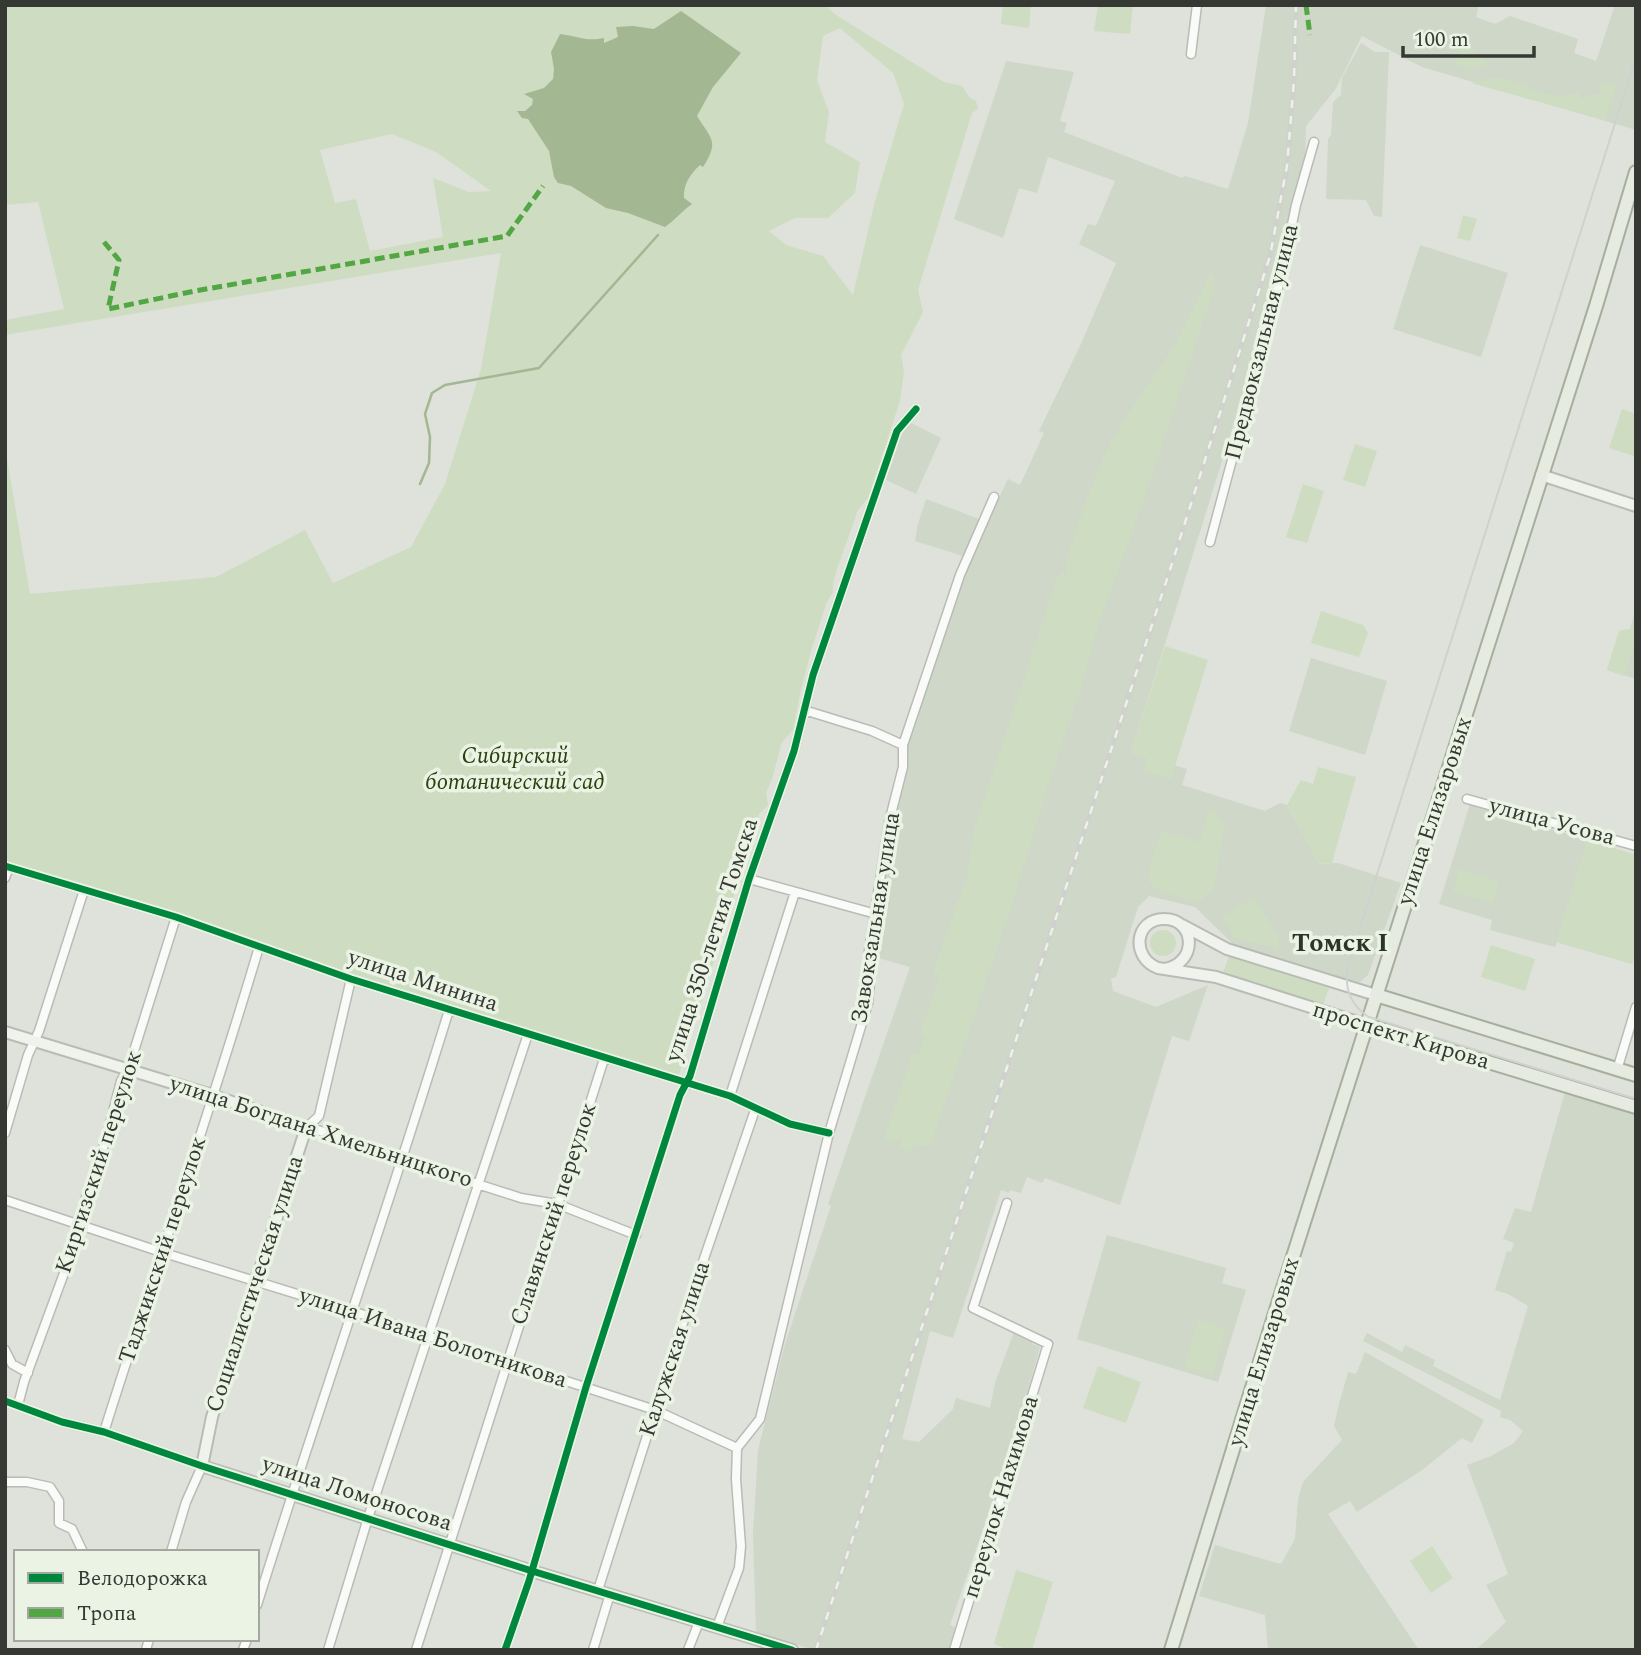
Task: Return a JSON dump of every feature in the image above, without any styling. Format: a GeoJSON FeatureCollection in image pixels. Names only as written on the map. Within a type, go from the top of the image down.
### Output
{"type":"FeatureCollection","features":[{"type":"Feature","properties":{"kind":"main road","name":"улица Елизаровых"},"geometry":{"type":"LineString","coordinates":[[1171,1650],[1636,172]]}},
{"type":"Feature","properties":{"kind":"main road","name":"проспект Кирова"},"geometry":{"type":"LineString","coordinates":[[1376,995],[1636,1075]]}},
{"type":"Feature","properties":{"kind":"main road","name":"проспект Кирова"},"geometry":{"type":"LineString","coordinates":[[1367,1025],[1636,1107]]}},
{"type":"Feature","properties":{"kind":"street"},"geometry":{"type":"LineString","coordinates":[[1191,54],[1196,5]]}},
{"type":"Feature","properties":{"kind":"street","name":"Предвокзальная улица"},"geometry":{"type":"LineString","coordinates":[[1210,542],[1314,142]]}},
{"type":"Feature","properties":{"kind":"street","name":"улица 350-летия Томска"},"geometry":{"type":"LineString","coordinates":[[505,1650],[532,1571],[586,1387],[749,879],[794,751],[813,675],[897,430],[916,409]]}},
{"type":"Feature","properties":{"kind":"street"},"geometry":{"type":"LineString","coordinates":[[1541,475],[1636,506]]}},
{"type":"Feature","properties":{"kind":"street","name":"Завокзальная улица"},"geometry":{"type":"LineString","coordinates":[[737,1448],[760,1419],[829,1133],[868,1003],[871,972],[867,957],[889,822],[903,767],[903,745],[960,575],[994,497]]}},
{"type":"Feature","properties":{"kind":"street"},"geometry":{"type":"LineString","coordinates":[[804,710],[872,731],[903,745]]}},
{"type":"Feature","properties":{"kind":"street","name":"улица Усова"},"geometry":{"type":"LineString","coordinates":[[1467,799],[1636,846]]}},
{"type":"Feature","properties":{"kind":"street"},"geometry":{"type":"LineString","coordinates":[[5,878],[7,867]]}},
{"type":"Feature","properties":{"kind":"street","name":"улица Минина"},"geometry":{"type":"LineString","coordinates":[[7,867],[176,917],[351,979],[730,1097],[790,1124],[829,1133]]}},
{"type":"Feature","properties":{"kind":"street"},"geometry":{"type":"LineString","coordinates":[[749,879],[876,914]]}},
{"type":"Feature","properties":{"kind":"street"},"geometry":{"type":"LineString","coordinates":[[5,1133],[28,1055],[84,890]]}},
{"type":"Feature","properties":{"kind":"street"},"geometry":{"type":"LineString","coordinates":[[730,1097],[794,892]]}},
{"type":"Feature","properties":{"kind":"street","name":"Киргизский переулок"},"geometry":{"type":"LineString","coordinates":[[18,1405],[67,1265],[121,1081],[128,1070],[176,917]]}},
{"type":"Feature","properties":{"kind":"street"},"geometry":{"type":"LineString","coordinates":[[1167,919],[1178,923],[1188,937],[1188,951],[1178,965],[1165,969],[1153,966],[1144,959],[1139,940],[1145,928],[1155,921],[1167,919]]}},
{"type":"Feature","properties":{"kind":"street","name":"проспект Кирова"},"geometry":{"type":"LineString","coordinates":[[1178,923],[1227,949],[1376,995]]}},
{"type":"Feature","properties":{"kind":"street","name":"Таджикский переулок"},"geometry":{"type":"LineString","coordinates":[[104,1432],[161,1252],[215,1096],[259,947]]}},
{"type":"Feature","properties":{"kind":"street","name":"проспект Кирова"},"geometry":{"type":"LineString","coordinates":[[1165,969],[1216,977],[1367,1025]]}},
{"type":"Feature","properties":{"kind":"street","name":"Социалистическая улица"},"geometry":{"type":"LineString","coordinates":[[172,1550],[186,1502],[202,1465],[212,1417],[306,1128],[319,1116],[351,979]]}},
{"type":"Feature","properties":{"kind":"street"},"geometry":{"type":"LineString","coordinates":[[1617,1070],[1636,1007]]}},
{"type":"Feature","properties":{"kind":"street"},"geometry":{"type":"LineString","coordinates":[[259,1599],[403,1160],[449,1010]]}},
{"type":"Feature","properties":{"kind":"street","name":"улица Богдана Хмельницкого"},"geometry":{"type":"LineString","coordinates":[[5,1032],[215,1096],[521,1198],[557,1204],[636,1235]]}},
{"type":"Feature","properties":{"kind":"street"},"geometry":{"type":"LineString","coordinates":[[328,1650],[528,1034]]}},
{"type":"Feature","properties":{"kind":"street","name":"Славянский переулок"},"geometry":{"type":"LineString","coordinates":[[416,1650],[604,1059]]}},
{"type":"Feature","properties":{"kind":"street","name":"Калужская улица"},"geometry":{"type":"LineString","coordinates":[[598,1590],[696,1282],[755,1110]]}},
{"type":"Feature","properties":{"kind":"street","name":"улица Ивана Болотникова"},"geometry":{"type":"LineString","coordinates":[[5,1199],[161,1252],[655,1410],[737,1448]]}},
{"type":"Feature","properties":{"kind":"street","name":"переулок Нахимова"},"geometry":{"type":"LineString","coordinates":[[954,1650],[1048,1344],[973,1308],[1007,1203]]}},
{"type":"Feature","properties":{"kind":"street"},"geometry":{"type":"LineString","coordinates":[[5,1350],[12,1364],[28,1373]]}},
{"type":"Feature","properties":{"kind":"street","name":"улица Ломоносова"},"geometry":{"type":"LineString","coordinates":[[5,1401],[62,1422],[104,1432],[532,1571],[792,1650]]}},
{"type":"Feature","properties":{"kind":"street"},"geometry":{"type":"LineString","coordinates":[[717,1627],[739,1568],[741,1546],[736,1479],[737,1448]]}},
{"type":"Feature","properties":{"kind":"street"},"geometry":{"type":"LineString","coordinates":[[5,1482],[27,1482],[50,1487],[59,1501],[59,1523],[72,1529],[82,1550]]}},
{"type":"Feature","properties":{"kind":"street"},"geometry":{"type":"LineString","coordinates":[[593,1650],[610,1594]]}},
{"type":"Feature","properties":{"kind":"street"},"geometry":{"type":"LineString","coordinates":[[688,1650],[699,1622]]}},
{"type":"Feature","properties":{"kind":"shaded area"},"geometry":{"type":"Polygon","coordinates":[[[1266,5],[1479,5],[1476,17],[1495,24],[1510,16],[1578,39],[1574,53],[1596,61],[1615,5],[1636,5],[1636,130],[1422,67],[1362,36],[1335,90],[1306,126],[1305,160],[1256,352],[1131,753],[1187,769],[1182,785],[1265,811],[1280,803],[1287,805],[1319,864],[1338,863],[1401,883],[1368,975],[1360,982],[1233,944],[1195,907],[1149,896],[1138,907],[1116,977],[1111,979],[1113,991],[1156,1007],[1208,985],[1189,1041],[1172,1036],[1120,1205],[1045,1178],[1042,1183],[1027,1177],[1021,1193],[1001,1190],[953,1338],[930,1331],[902,1439],[919,1442],[953,1409],[956,1398],[990,1408],[995,1383],[1014,1332],[1033,1340],[1032,1344],[1040,1347],[1015,1436],[950,1625],[956,1628],[948,1650],[814,1650],[756,1632],[753,1533],[758,1450],[785,1344],[831,1206],[828,1204],[910,967],[871,956],[905,746],[961,577],[1008,479],[1020,485],[1044,433],[1039,431],[1116,263],[1079,244],[1088,224],[1096,226],[1115,181],[1048,157],[1037,193],[1019,188],[1003,238],[954,219],[1006,61],[1074,72],[1060,121],[1067,123],[1064,132],[1182,178],[1185,176],[1228,189],[1248,123],[1266,5]]]}},
{"type":"Feature","properties":{"kind":"shaded area"},"geometry":{"type":"Polygon","coordinates":[[[681,11],[741,53],[713,87],[697,116],[710,135],[712,146],[703,167],[700,165],[696,168],[686,184],[684,198],[692,204],[665,227],[606,208],[571,186],[558,183],[554,177],[549,151],[528,119],[522,118],[517,111],[525,111],[532,105],[533,99],[524,94],[544,88],[553,79],[551,52],[560,34],[587,39],[604,38],[604,43],[618,37],[616,27],[654,29],[681,11]]]}},
{"type":"Feature","properties":{"kind":"shaded area"},"geometry":{"type":"Polygon","coordinates":[[[1361,43],[1375,52],[1389,52],[1382,217],[1374,216],[1366,200],[1326,199],[1328,139],[1331,135],[1333,102],[1341,95],[1342,78],[1361,43]]]}},
{"type":"Feature","properties":{"kind":"shaded area"},"geometry":{"type":"Polygon","coordinates":[[[1420,245],[1508,273],[1481,357],[1393,329],[1420,245]]]}},
{"type":"Feature","properties":{"kind":"shaded area"},"geometry":{"type":"Polygon","coordinates":[[[907,421],[941,438],[916,494],[884,479],[907,421]]]}},
{"type":"Feature","properties":{"kind":"shaded area"},"geometry":{"type":"Polygon","coordinates":[[[926,499],[979,519],[963,556],[915,541],[926,499]]]}},
{"type":"Feature","properties":{"kind":"shaded area"},"geometry":{"type":"Polygon","coordinates":[[[1636,610],[1636,679],[1607,670],[1619,631],[1630,629],[1636,610]]]}},
{"type":"Feature","properties":{"kind":"shaded area"},"geometry":{"type":"Polygon","coordinates":[[[1311,658],[1387,681],[1365,755],[1289,731],[1311,658]]]}},
{"type":"Feature","properties":{"kind":"shaded area"},"geometry":{"type":"Polygon","coordinates":[[[1470,804],[1636,855],[1636,952],[1632,964],[1557,942],[1555,947],[1490,930],[1492,920],[1439,904],[1470,804]]]}},
{"type":"Feature","properties":{"kind":"shaded area"},"geometry":{"type":"Polygon","coordinates":[[[1565,1092],[1636,1115],[1636,1650],[1476,1650],[1506,1622],[1486,1585],[1508,1574],[1467,1465],[1514,1443],[1523,1431],[1510,1420],[1500,1417],[1501,1411],[1363,1341],[1367,1333],[1402,1352],[1405,1345],[1435,1360],[1433,1366],[1500,1400],[1528,1306],[1495,1290],[1507,1251],[1511,1252],[1514,1243],[1503,1239],[1515,1208],[1531,1212],[1565,1092]]]}},
{"type":"Feature","properties":{"kind":"shaded area"},"geometry":{"type":"Polygon","coordinates":[[[1107,1235],[1226,1268],[1222,1283],[1246,1290],[1218,1382],[1077,1339],[1107,1235]]]}},
{"type":"Feature","properties":{"kind":"shaded area"},"geometry":{"type":"Polygon","coordinates":[[[1365,1352],[1484,1420],[1472,1443],[1462,1438],[1422,1470],[1357,1512],[1350,1501],[1328,1514],[1419,1650],[1268,1650],[1265,1615],[1199,1596],[1215,1545],[1281,1564],[1295,1539],[1298,1499],[1303,1482],[1342,1440],[1334,1426],[1339,1404],[1348,1372],[1356,1374],[1365,1352]]]}},
{"type":"Feature","properties":{"kind":"green space","name":"Сибирский ботанический сад"},"geometry":{"type":"Polygon","coordinates":[[[5,5],[825,5],[836,15],[944,82],[962,86],[970,98],[976,101],[978,109],[972,113],[918,290],[923,312],[901,355],[904,372],[900,401],[868,498],[858,510],[838,566],[833,592],[826,604],[811,651],[793,730],[782,742],[766,793],[768,805],[759,814],[678,1078],[440,1004],[176,913],[5,863],[5,447],[30,594],[216,577],[305,530],[333,583],[411,547],[445,484],[481,369],[501,253],[5,335],[5,320],[64,309],[38,202],[5,205],[5,5]],[[840,28],[823,36],[817,80],[829,112],[825,142],[860,162],[855,193],[828,218],[795,218],[769,231],[786,245],[823,256],[853,295],[875,201],[904,104],[893,73],[840,28]],[[392,134],[320,150],[335,203],[356,199],[370,251],[443,237],[433,178],[469,192],[491,191],[436,152],[392,134]]]}},
{"type":"Feature","properties":{"kind":"green space"},"geometry":{"type":"Polygon","coordinates":[[[1003,5],[1031,5],[1029,28],[1001,24],[1003,5]]]}},
{"type":"Feature","properties":{"kind":"green space"},"geometry":{"type":"Polygon","coordinates":[[[1098,5],[1133,5],[1130,34],[1094,31],[1098,5]]]}},
{"type":"Feature","properties":{"kind":"green space"},"geometry":{"type":"Polygon","coordinates":[[[1469,47],[1486,61],[1486,66],[1472,69],[1456,64],[1454,60],[1459,50],[1469,47]]]}},
{"type":"Feature","properties":{"kind":"green space"},"geometry":{"type":"Polygon","coordinates":[[[1492,78],[1514,81],[1555,95],[1578,92],[1580,99],[1602,92],[1600,85],[1617,83],[1605,120],[1471,83],[1492,78]]]}},
{"type":"Feature","properties":{"kind":"green space"},"geometry":{"type":"Polygon","coordinates":[[[1463,215],[1477,219],[1470,241],[1457,238],[1463,215]]]}},
{"type":"Feature","properties":{"kind":"green space"},"geometry":{"type":"Polygon","coordinates":[[[1212,271],[1213,291],[1144,499],[1098,625],[1082,685],[1011,907],[930,1146],[915,1145],[907,1152],[901,1146],[901,1138],[890,1143],[885,1138],[913,1053],[919,1055],[925,1036],[920,1033],[938,983],[939,974],[933,972],[967,877],[975,827],[1057,578],[1061,572],[1067,575],[1066,563],[1078,523],[1103,458],[1125,419],[1175,345],[1212,271]]]}},
{"type":"Feature","properties":{"kind":"green space"},"geometry":{"type":"Polygon","coordinates":[[[1622,409],[1636,414],[1636,457],[1609,448],[1622,409]]]}},
{"type":"Feature","properties":{"kind":"green space"},"geometry":{"type":"Polygon","coordinates":[[[1355,444],[1377,451],[1365,487],[1343,480],[1355,444]]]}},
{"type":"Feature","properties":{"kind":"green space"},"geometry":{"type":"Polygon","coordinates":[[[1303,484],[1324,491],[1307,543],[1286,537],[1303,484]]]}},
{"type":"Feature","properties":{"kind":"green space"},"geometry":{"type":"Polygon","coordinates":[[[1636,610],[1636,638],[1624,676],[1607,670],[1619,631],[1630,629],[1636,610]]]}},
{"type":"Feature","properties":{"kind":"green space"},"geometry":{"type":"Polygon","coordinates":[[[1321,611],[1363,625],[1368,633],[1359,657],[1311,643],[1321,611]]]}},
{"type":"Feature","properties":{"kind":"green space"},"geometry":{"type":"Polygon","coordinates":[[[1165,646],[1208,660],[1171,779],[1144,770],[1147,758],[1131,753],[1165,646]]]}},
{"type":"Feature","properties":{"kind":"green space"},"geometry":{"type":"Polygon","coordinates":[[[1318,767],[1356,777],[1332,863],[1319,864],[1287,805],[1301,780],[1313,784],[1318,767]]]}},
{"type":"Feature","properties":{"kind":"green space"},"geometry":{"type":"Polygon","coordinates":[[[1209,810],[1215,812],[1224,827],[1214,889],[1199,902],[1156,888],[1150,883],[1149,875],[1161,831],[1199,842],[1209,810]]]}},
{"type":"Feature","properties":{"kind":"green space"},"geometry":{"type":"Polygon","coordinates":[[[1587,841],[1636,855],[1636,952],[1632,964],[1556,942],[1587,841]]]}},
{"type":"Feature","properties":{"kind":"green space"},"geometry":{"type":"Polygon","coordinates":[[[1460,869],[1499,882],[1493,904],[1453,891],[1460,869]]]}},
{"type":"Feature","properties":{"kind":"green space"},"geometry":{"type":"Polygon","coordinates":[[[1255,898],[1280,941],[1277,949],[1234,937],[1222,916],[1255,898]]]}},
{"type":"Feature","properties":{"kind":"green space"},"geometry":{"type":"Polygon","coordinates":[[[1163,930],[1172,934],[1176,943],[1172,952],[1163,956],[1154,952],[1150,943],[1154,934],[1163,930]]]}},
{"type":"Feature","properties":{"kind":"green space"},"geometry":{"type":"Polygon","coordinates":[[[1491,945],[1535,959],[1525,991],[1481,977],[1491,945]]]}},
{"type":"Feature","properties":{"kind":"green space"},"geometry":{"type":"Polygon","coordinates":[[[1229,956],[1329,988],[1323,1005],[1223,973],[1229,956]]]}},
{"type":"Feature","properties":{"kind":"green space"},"geometry":{"type":"Polygon","coordinates":[[[1198,1320],[1226,1329],[1212,1375],[1184,1367],[1198,1320]]]}},
{"type":"Feature","properties":{"kind":"green space"},"geometry":{"type":"Polygon","coordinates":[[[1098,1366],[1141,1382],[1126,1423],[1083,1408],[1098,1366]]]}},
{"type":"Feature","properties":{"kind":"green space"},"geometry":{"type":"Polygon","coordinates":[[[1432,1546],[1453,1578],[1431,1593],[1410,1561],[1432,1546]]]}},
{"type":"Feature","properties":{"kind":"green space"},"geometry":{"type":"Polygon","coordinates":[[[1016,1570],[1053,1582],[1032,1650],[1009,1650],[994,1644],[1016,1570]]]}},
{"type":"Feature","properties":{"kind":"waterway"},"geometry":{"type":"LineString","coordinates":[[420,484],[429,463],[430,437],[425,414],[432,393],[445,385],[539,368],[658,235]]}},
{"type":"Feature","properties":{"kind":"tram line"},"geometry":{"type":"LineString","coordinates":[[1636,57],[1348,966],[1347,981],[1353,1001],[1369,1017],[1636,1099]]}},
{"type":"Feature","properties":{"kind":"railway"},"geometry":{"type":"LineString","coordinates":[[816,1650],[1168,576],[1270,256],[1287,166],[1294,80],[1296,5]]}},
{"type":"Feature","properties":{"kind":"marked path"},"geometry":{"type":"LineString","coordinates":[[1306,5],[1310,35]]}},
{"type":"Feature","properties":{"kind":"marked path"},"geometry":{"type":"LineString","coordinates":[[104,242],[119,260],[108,309],[507,236],[543,186]]}},
{"type":"Feature","properties":{"kind":"cycle path"},"geometry":{"type":"LineString","coordinates":[[505,1650],[529,1581],[586,1387],[680,1095],[690,1076],[749,879],[794,751],[813,675],[897,431],[916,409]]}},
{"type":"Feature","properties":{"kind":"cycle path"},"geometry":{"type":"LineString","coordinates":[[5,866],[176,917],[351,979],[730,1096],[790,1124],[829,1133]]}},
{"type":"Feature","properties":{"kind":"cycle path"},"geometry":{"type":"LineString","coordinates":[[5,1401],[62,1422],[104,1432],[532,1571],[792,1650]]}},
{"type":"Feature","properties":{"kind":"district","name":"Томск I"},"geometry":{"type":"Point","coordinates":[1340,943]}}]}
